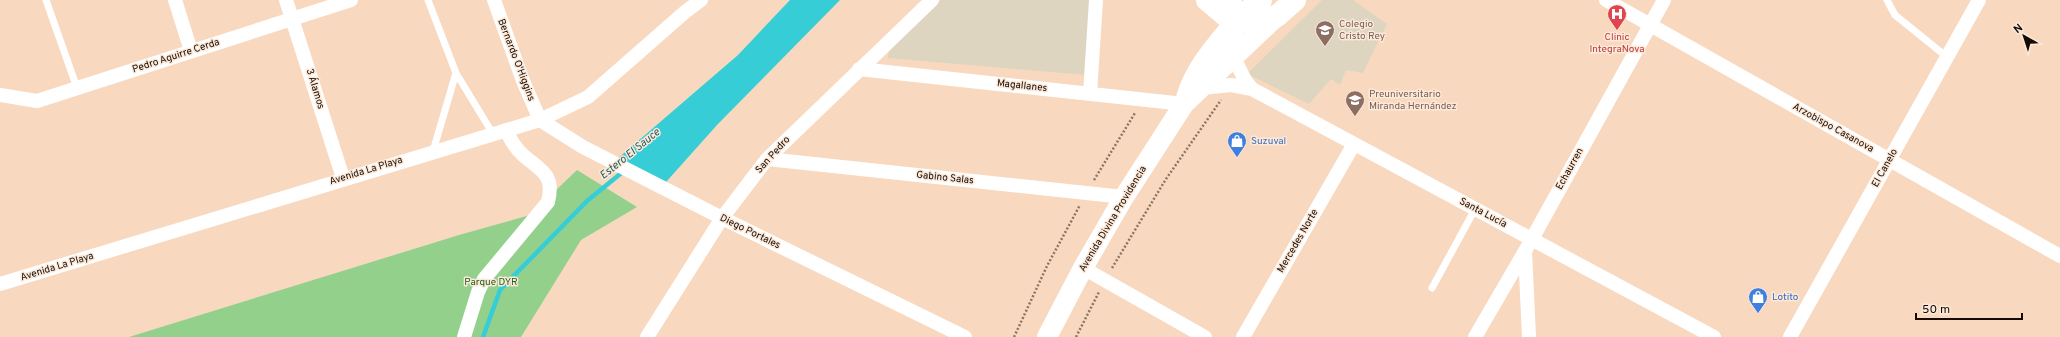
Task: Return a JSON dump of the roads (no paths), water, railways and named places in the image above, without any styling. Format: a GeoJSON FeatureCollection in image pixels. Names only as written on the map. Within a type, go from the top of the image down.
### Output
{"type":"FeatureCollection","features":[{"type":"Feature","properties":{"kind":"main road"},"geometry":{"type":"LineString","coordinates":[[1207,0],[1234,23],[1276,16]]}},
{"type":"Feature","properties":{"kind":"main road"},"geometry":{"type":"LineString","coordinates":[[1229,60],[1234,36],[1234,23],[1230,0]]}},
{"type":"Feature","properties":{"kind":"main road","name":"Avenida Divina Providencia"},"geometry":{"type":"LineString","coordinates":[[1234,23],[1261,0]]}},
{"type":"Feature","properties":{"kind":"main road","name":"Avenida Divina Providencia"},"geometry":{"type":"LineString","coordinates":[[1276,16],[1294,0]]}},
{"type":"Feature","properties":{"kind":"street"},"geometry":{"type":"LineString","coordinates":[[175,0],[191,51]]}},
{"type":"Feature","properties":{"kind":"street","name":"3 Álamos"},"geometry":{"type":"LineString","coordinates":[[286,0],[342,178]]}},
{"type":"Feature","properties":{"kind":"street","name":"Pedro Aguirre Cerda"},"geometry":{"type":"LineString","coordinates":[[0,95],[37,101],[351,0]]}},
{"type":"Feature","properties":{"kind":"street","name":"Bernardo O'Higgins"},"geometry":{"type":"LineString","coordinates":[[494,0],[523,81],[540,120]]}},
{"type":"Feature","properties":{"kind":"street","name":"Avenida La Playa"},"geometry":{"type":"LineString","coordinates":[[0,284],[342,178],[540,120],[588,97],[685,12],[701,0]]}},
{"type":"Feature","properties":{"kind":"street","name":"San Pedro"},"geometry":{"type":"LineString","coordinates":[[647,337],[722,218],[767,159],[932,0]]}},
{"type":"Feature","properties":{"kind":"street"},"geometry":{"type":"LineString","coordinates":[[1090,94],[1096,0]]}},
{"type":"Feature","properties":{"kind":"street","name":"Arzobispo Casanova"},"geometry":{"type":"LineString","coordinates":[[1606,0],[2060,256]]}},
{"type":"Feature","properties":{"kind":"street","name":"Echaurren"},"geometry":{"type":"LineString","coordinates":[[1475,337],[1528,245],[1664,0]]}},
{"type":"Feature","properties":{"kind":"street","name":"El Canelo"},"geometry":{"type":"LineString","coordinates":[[1790,337],[1979,0]]}},
{"type":"Feature","properties":{"kind":"street","name":"Avenida Divina Providencia"},"geometry":{"type":"LineString","coordinates":[[1184,104],[1211,87],[1229,60],[1276,16]]}},
{"type":"Feature","properties":{"kind":"street","name":"Avenida Divina Providencia"},"geometry":{"type":"LineString","coordinates":[[1048,337],[1083,268],[1124,196],[1184,104],[1190,85],[1207,56],[1234,23]]}},
{"type":"Feature","properties":{"kind":"street","name":"Santa Lucía"},"geometry":{"type":"LineString","coordinates":[[1229,60],[1242,74],[1252,89]]}},
{"type":"Feature","properties":{"kind":"street","name":"Magallanes"},"geometry":{"type":"LineString","coordinates":[[859,69],[1184,104]]}},
{"type":"Feature","properties":{"kind":"street","name":"Santa Lucía"},"geometry":{"type":"LineString","coordinates":[[1211,87],[1252,89],[1475,209],[1528,245],[1714,337]]}},
{"type":"Feature","properties":{"kind":"street","name":"Diego Portales"},"geometry":{"type":"LineString","coordinates":[[540,120],[583,147],[700,208],[965,337]]}},
{"type":"Feature","properties":{"kind":"street"},"geometry":{"type":"LineString","coordinates":[[464,337],[476,298],[484,279],[548,202],[550,184],[544,170],[518,150],[499,132]]}},
{"type":"Feature","properties":{"kind":"street","name":"Mercedes Norte"},"geometry":{"type":"LineString","coordinates":[[1242,337],[1354,144]]}},
{"type":"Feature","properties":{"kind":"street","name":"Gabino Salas"},"geometry":{"type":"LineString","coordinates":[[767,159],[1124,196]]}},
{"type":"Feature","properties":{"kind":"street"},"geometry":{"type":"LineString","coordinates":[[1528,245],[1529,337]]}},
{"type":"Feature","properties":{"kind":"street"},"geometry":{"type":"LineString","coordinates":[[1083,268],[1205,337]]}},
{"type":"Feature","properties":{"kind":"lane"},"geometry":{"type":"LineString","coordinates":[[46,0],[77,88]]}},
{"type":"Feature","properties":{"kind":"lane"},"geometry":{"type":"LineString","coordinates":[[428,0],[456,73],[499,132]]}},
{"type":"Feature","properties":{"kind":"lane"},"geometry":{"type":"LineString","coordinates":[[1887,0],[1895,15],[1947,57]]}},
{"type":"Feature","properties":{"kind":"lane"},"geometry":{"type":"LineString","coordinates":[[434,151],[456,73]]}},
{"type":"Feature","properties":{"kind":"lane"},"geometry":{"type":"LineString","coordinates":[[1432,288],[1475,209]]}},
{"type":"Feature","properties":{"kind":"water"},"geometry":{"type":"Polygon","coordinates":[[[790,0],[840,0],[717,125],[658,191],[609,166],[738,55],[790,0]]]}},
{"type":"Feature","properties":{"kind":"waterway","name":"Estero El Sauce"},"geometry":{"type":"LineString","coordinates":[[483,337],[500,290],[587,201],[625,170]]}},
{"type":"Feature","properties":{"kind":"place","name":"Clinic IntegraNova"},"geometry":{"type":"Point","coordinates":[1617,31]}},
{"type":"Feature","properties":{"kind":"place","name":"Colegio Cristo Rey"},"geometry":{"type":"Point","coordinates":[1325,47]}},
{"type":"Feature","properties":{"kind":"place","name":"Preuniversitario Miranda Hernández"},"geometry":{"type":"Point","coordinates":[1355,117]}},
{"type":"Feature","properties":{"kind":"place","name":"Suzuval"},"geometry":{"type":"Point","coordinates":[1237,158]}},
{"type":"Feature","properties":{"kind":"place","name":"Lotito"},"geometry":{"type":"Point","coordinates":[1758,314]}},
{"type":"Feature","properties":{"kind":"park label","name":"Parque DYR"},"geometry":{"type":"Point","coordinates":[491,282]}}]}
